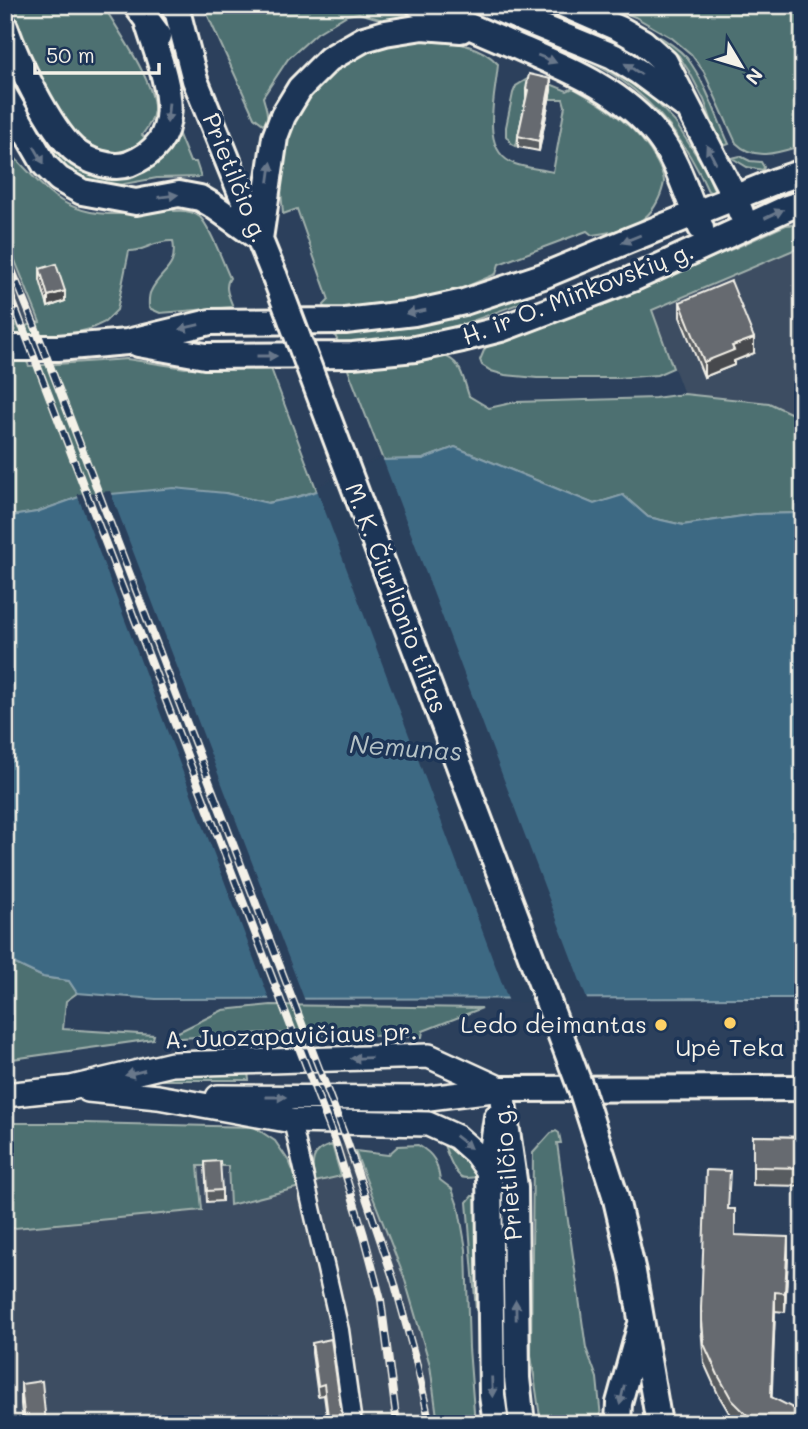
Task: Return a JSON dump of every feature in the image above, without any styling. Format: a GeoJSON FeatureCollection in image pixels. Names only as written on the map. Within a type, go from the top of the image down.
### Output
{"type":"FeatureCollection","features":[{"type":"Feature","properties":{"kind":"main road","name":"Prietilčio g."},"geometry":{"type":"LineString","coordinates":[[173,5],[178,14],[195,80],[275,277]]}},
{"type":"Feature","properties":{"kind":"main road"},"geometry":{"type":"LineString","coordinates":[[419,5],[561,65],[603,87],[635,111],[658,136],[673,159],[708,244]]}},
{"type":"Feature","properties":{"kind":"main road"},"geometry":{"type":"LineString","coordinates":[[488,5],[613,56],[688,109]]}},
{"type":"Feature","properties":{"kind":"main road"},"geometry":{"type":"LineString","coordinates":[[565,5],[643,42],[665,62],[735,198],[746,227]]}},
{"type":"Feature","properties":{"kind":"main road","name":"Prietilčio g."},"geometry":{"type":"LineString","coordinates":[[142,15],[195,80]]}},
{"type":"Feature","properties":{"kind":"main road"},"geometry":{"type":"LineString","coordinates":[[5,27],[38,98],[73,149],[97,162],[124,166],[140,159],[159,145],[167,129],[170,105],[166,81],[142,15]]}},
{"type":"Feature","properties":{"kind":"main road"},"geometry":{"type":"LineString","coordinates":[[5,96],[46,165],[59,179],[82,192],[136,202],[179,194],[200,198],[260,239],[275,137],[283,116],[300,88],[329,59],[364,39],[385,33],[424,27],[484,33]]}},
{"type":"Feature","properties":{"kind":"main road","name":"H. ir O. Minkovskių g."},"geometry":{"type":"LineString","coordinates":[[127,342],[209,322],[345,321],[414,313],[464,302],[543,276],[803,172]]}},
{"type":"Feature","properties":{"kind":"main road","name":"H. ir O. Minkovskių g."},"geometry":{"type":"LineString","coordinates":[[127,342],[205,356],[353,355],[415,349],[501,328],[632,279],[803,203]]}},
{"type":"Feature","properties":{"kind":"main road","name":"M. K. Čiurlionio tiltas"},"geometry":{"type":"LineString","coordinates":[[275,277],[581,1089],[615,1195],[642,1320]]}},
{"type":"Feature","properties":{"kind":"main road"},"geometry":{"type":"LineString","coordinates":[[5,348],[58,348],[127,342]]}},
{"type":"Feature","properties":{"kind":"main road","name":"A. Juozapavičiaus pr."},"geometry":{"type":"LineString","coordinates":[[5,1095],[71,1088],[172,1064],[429,1056],[501,1089]]}},
{"type":"Feature","properties":{"kind":"main road","name":"A. Juozapavičiaus pr."},"geometry":{"type":"LineString","coordinates":[[71,1088],[159,1097],[292,1121],[428,1124],[457,1137],[475,1153],[489,1172]]}},
{"type":"Feature","properties":{"kind":"main road"},"geometry":{"type":"LineString","coordinates":[[501,1089],[803,1088]]}},
{"type":"Feature","properties":{"kind":"main road","name":"Prietilčio g."},"geometry":{"type":"LineString","coordinates":[[496,1424],[492,1395],[489,1172],[501,1089]]}},
{"type":"Feature","properties":{"kind":"main road","name":"Prietilčio g."},"geometry":{"type":"LineString","coordinates":[[501,1089],[515,1188],[517,1378],[522,1424]]}},
{"type":"Feature","properties":{"kind":"main road","name":"A. Juozapavičiaus pr."},"geometry":{"type":"LineString","coordinates":[[159,1097],[429,1098],[501,1089]]}},
{"type":"Feature","properties":{"kind":"main road"},"geometry":{"type":"LineString","coordinates":[[618,1424],[620,1403],[642,1320]]}},
{"type":"Feature","properties":{"kind":"main road"},"geometry":{"type":"LineString","coordinates":[[642,1320],[659,1424]]}},
{"type":"Feature","properties":{"kind":"street"},"geometry":{"type":"LineString","coordinates":[[292,1121],[340,1330],[353,1424]]}},
{"type":"Feature","properties":{"kind":"shaded area"},"geometry":{"type":"Polygon","coordinates":[[[5,236],[40,322],[19,329],[5,295],[5,236]]]}},
{"type":"Feature","properties":{"kind":"shaded area"},"geometry":{"type":"Polygon","coordinates":[[[803,246],[803,419],[769,403],[684,394],[652,310],[803,246]]]}},
{"type":"Feature","properties":{"kind":"shaded area"},"geometry":{"type":"Polygon","coordinates":[[[348,1144],[355,1151],[404,1277],[430,1365],[438,1424],[5,1424],[5,1229],[202,1210],[198,1166],[228,1166],[230,1205],[340,1176],[332,1145],[348,1144]]]}},
{"type":"Feature","properties":{"kind":"green space"},"geometry":{"type":"Polygon","coordinates":[[[12,5],[103,5],[149,86],[154,110],[142,135],[146,139],[127,150],[110,152],[94,148],[68,125],[23,42],[12,5]]]}},
{"type":"Feature","properties":{"kind":"green space"},"geometry":{"type":"Polygon","coordinates":[[[203,5],[391,5],[415,15],[383,20],[359,13],[347,15],[317,33],[288,59],[263,97],[267,115],[263,124],[254,117],[203,5]]]}},
{"type":"Feature","properties":{"kind":"green space"},"geometry":{"type":"Polygon","coordinates":[[[447,5],[460,5],[588,53],[648,93],[675,122],[706,170],[713,193],[708,191],[672,129],[648,102],[620,79],[587,61],[447,5]]]}},
{"type":"Feature","properties":{"kind":"green space"},"geometry":{"type":"Polygon","coordinates":[[[606,5],[803,5],[803,145],[768,154],[743,149],[736,143],[704,72],[691,54],[672,38],[635,17],[606,5]]]}},
{"type":"Feature","properties":{"kind":"green space"},"geometry":{"type":"Polygon","coordinates":[[[651,32],[679,50],[694,68],[729,144],[721,147],[704,100],[679,56],[651,32]]]}},
{"type":"Feature","properties":{"kind":"green space"},"geometry":{"type":"Polygon","coordinates":[[[430,39],[458,43],[484,52],[498,64],[492,120],[496,147],[504,157],[524,167],[553,172],[565,106],[563,99],[549,99],[529,85],[516,146],[506,136],[516,86],[529,78],[538,79],[567,91],[573,88],[609,110],[631,128],[650,150],[661,169],[664,182],[660,195],[654,208],[631,226],[592,235],[587,231],[499,264],[496,274],[456,291],[408,301],[325,310],[324,305],[329,300],[297,209],[283,214],[281,172],[291,124],[311,92],[352,59],[367,50],[397,40],[430,39]]]}},
{"type":"Feature","properties":{"kind":"green space"},"geometry":{"type":"Polygon","coordinates":[[[5,57],[55,150],[78,169],[107,180],[149,170],[168,152],[179,135],[190,162],[196,162],[201,177],[157,178],[113,186],[83,180],[62,167],[49,152],[5,73],[5,57]]]}},
{"type":"Feature","properties":{"kind":"green space"},"geometry":{"type":"Polygon","coordinates":[[[5,149],[48,191],[77,208],[124,214],[172,207],[174,211],[188,211],[200,217],[230,278],[227,289],[233,307],[160,313],[149,308],[150,293],[173,258],[173,241],[167,241],[129,251],[117,310],[105,322],[90,329],[50,339],[5,337],[5,295],[19,328],[40,322],[5,236],[5,149]]]}},
{"type":"Feature","properties":{"kind":"green space"},"geometry":{"type":"Polygon","coordinates":[[[740,156],[761,162],[763,170],[747,167],[732,158],[740,156]]]}},
{"type":"Feature","properties":{"kind":"green space"},"geometry":{"type":"Polygon","coordinates":[[[803,224],[803,246],[652,310],[673,368],[657,375],[617,378],[537,378],[505,375],[482,365],[480,360],[485,348],[492,344],[536,330],[786,225],[803,224]]]}},
{"type":"Feature","properties":{"kind":"green space"},"geometry":{"type":"Polygon","coordinates":[[[524,296],[528,299],[526,301],[464,324],[426,334],[338,342],[334,333],[398,327],[471,312],[524,296]]]}},
{"type":"Feature","properties":{"kind":"green space"},"geometry":{"type":"Polygon","coordinates":[[[440,354],[457,365],[469,396],[489,408],[516,402],[655,398],[684,394],[769,403],[803,419],[803,513],[756,514],[683,525],[648,517],[623,495],[594,504],[455,447],[423,459],[383,460],[347,367],[440,354]]]}},
{"type":"Feature","properties":{"kind":"green space"},"geometry":{"type":"Polygon","coordinates":[[[127,359],[185,368],[270,366],[317,491],[267,503],[225,493],[79,497],[37,512],[5,517],[5,362],[27,362],[29,366],[127,359]]]}},
{"type":"Feature","properties":{"kind":"green space"},"geometry":{"type":"Polygon","coordinates":[[[5,959],[43,977],[69,981],[77,993],[66,1001],[63,1029],[154,1035],[153,1039],[5,1060],[5,959]]]}},
{"type":"Feature","properties":{"kind":"green space"},"geometry":{"type":"Polygon","coordinates":[[[271,1005],[482,1008],[423,1031],[422,1037],[265,1033],[164,1039],[223,1010],[271,1005]]]}},
{"type":"Feature","properties":{"kind":"green space"},"geometry":{"type":"Polygon","coordinates":[[[185,1072],[248,1072],[249,1080],[133,1080],[185,1072]]]}},
{"type":"Feature","properties":{"kind":"green space"},"geometry":{"type":"Polygon","coordinates":[[[5,1123],[254,1127],[275,1141],[290,1163],[300,1187],[230,1205],[228,1166],[198,1166],[202,1210],[5,1229],[5,1123]]]}},
{"type":"Feature","properties":{"kind":"green space"},"geometry":{"type":"Polygon","coordinates":[[[556,1131],[561,1143],[557,1143],[586,1348],[597,1378],[600,1424],[541,1424],[531,1355],[533,1153],[556,1131]]]}},
{"type":"Feature","properties":{"kind":"green space"},"geometry":{"type":"Polygon","coordinates":[[[441,1137],[468,1158],[478,1177],[464,1178],[457,1173],[441,1137]]]}},
{"type":"Feature","properties":{"kind":"green space"},"geometry":{"type":"Polygon","coordinates":[[[332,1145],[341,1176],[315,1182],[313,1169],[316,1154],[332,1145]]]}},
{"type":"Feature","properties":{"kind":"green space"},"geometry":{"type":"Polygon","coordinates":[[[418,1145],[434,1160],[440,1180],[452,1189],[459,1209],[466,1249],[475,1424],[438,1424],[430,1365],[404,1277],[355,1151],[388,1155],[398,1146],[418,1145]]]}},
{"type":"Feature","properties":{"kind":"green space"},"geometry":{"type":"Polygon","coordinates":[[[472,1196],[478,1199],[480,1311],[476,1310],[467,1202],[472,1196]]]}},
{"type":"Feature","properties":{"kind":"water","name":"Nemunas"},"geometry":{"type":"Polygon","coordinates":[[[455,447],[594,504],[623,495],[648,517],[683,525],[756,514],[803,513],[803,998],[156,999],[77,993],[69,981],[43,977],[5,959],[5,517],[37,512],[79,497],[174,488],[225,493],[268,503],[317,491],[383,460],[423,459],[455,447]]]}},
{"type":"Feature","properties":{"kind":"pier"},"geometry":{"type":"Polygon","coordinates":[[[382,457],[588,1002],[509,1002],[316,487],[382,457]]]}},
{"type":"Feature","properties":{"kind":"pier"},"geometry":{"type":"Polygon","coordinates":[[[110,491],[305,1001],[270,1001],[77,494],[110,491]]]}},
{"type":"Feature","properties":{"kind":"building"},"geometry":{"type":"Polygon","coordinates":[[[529,74],[551,79],[539,141],[518,136],[529,74]]]}},
{"type":"Feature","properties":{"kind":"building"},"geometry":{"type":"Polygon","coordinates":[[[56,264],[65,291],[48,296],[40,269],[56,264]]]}},
{"type":"Feature","properties":{"kind":"building"},"geometry":{"type":"Polygon","coordinates":[[[731,281],[754,338],[732,346],[734,350],[704,362],[680,302],[731,281]]]}},
{"type":"Feature","properties":{"kind":"building"},"geometry":{"type":"Polygon","coordinates":[[[753,1136],[803,1137],[803,1168],[753,1167],[753,1136]]]}},
{"type":"Feature","properties":{"kind":"building"},"geometry":{"type":"Polygon","coordinates":[[[220,1161],[222,1190],[207,1191],[205,1162],[220,1161]]]}},
{"type":"Feature","properties":{"kind":"building"},"geometry":{"type":"Polygon","coordinates":[[[706,1170],[730,1171],[728,1209],[735,1209],[735,1235],[788,1237],[785,1293],[775,1292],[771,1397],[803,1413],[803,1424],[756,1424],[732,1400],[704,1344],[701,1309],[706,1170]]]}},
{"type":"Feature","properties":{"kind":"building"},"geometry":{"type":"Polygon","coordinates":[[[331,1339],[342,1415],[328,1416],[324,1384],[318,1386],[312,1343],[331,1339]]]}},
{"type":"Feature","properties":{"kind":"building"},"geometry":{"type":"Polygon","coordinates":[[[42,1381],[46,1424],[25,1424],[21,1384],[42,1381]]]}},
{"type":"Feature","properties":{"kind":"railway"},"geometry":{"type":"LineString","coordinates":[[5,253],[348,1144],[394,1281],[430,1424]]}},
{"type":"Feature","properties":{"kind":"railway"},"geometry":{"type":"LineString","coordinates":[[5,281],[336,1144],[381,1300],[397,1424]]}},
{"type":"Feature","properties":{"kind":"place","name":"Upė Teka"},"geometry":{"type":"Point","coordinates":[730,1023]}},
{"type":"Feature","properties":{"kind":"place","name":"Ledo deimantas"},"geometry":{"type":"Point","coordinates":[661,1025]}}]}
